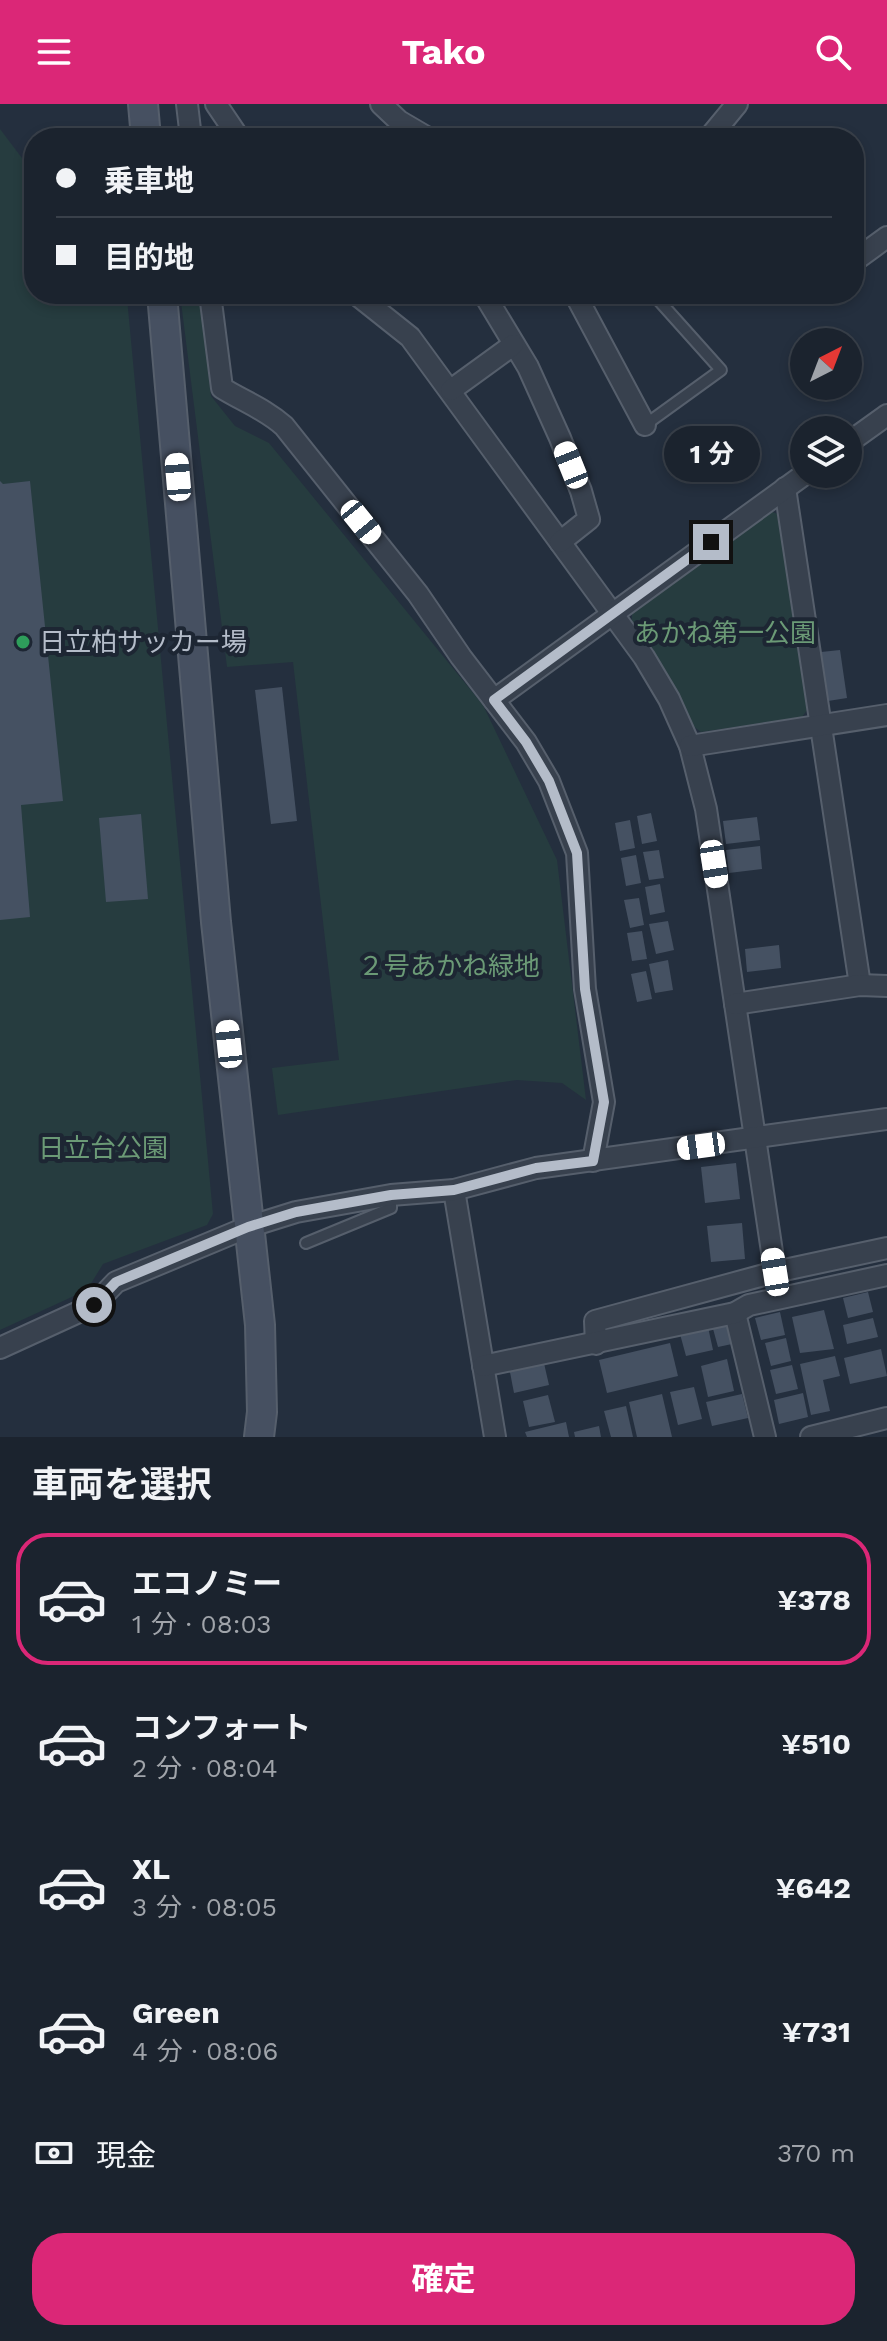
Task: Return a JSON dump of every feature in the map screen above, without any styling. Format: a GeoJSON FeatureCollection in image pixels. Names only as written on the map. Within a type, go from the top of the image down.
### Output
{"type":"FeatureCollection","features":[{"type":"Feature","properties":{"kind":"street"},"geometry":{"type":"LineString","coordinates":[[143,104],[145,128]]}},
{"type":"Feature","properties":{"kind":"street"},"geometry":{"type":"LineString","coordinates":[[187,104],[190,128]]}},
{"type":"Feature","properties":{"kind":"street"},"geometry":{"type":"LineString","coordinates":[[216,104],[232,128]]}},
{"type":"Feature","properties":{"kind":"street"},"geometry":{"type":"LineString","coordinates":[[381,104],[411,128]]}},
{"type":"Feature","properties":{"kind":"street"},"geometry":{"type":"LineString","coordinates":[[717,128],[737,104]]}},
{"type":"Feature","properties":{"kind":"street"},"geometry":{"type":"LineString","coordinates":[[864,254],[887,237]]}},
{"type":"Feature","properties":{"kind":"street"},"geometry":{"type":"LineString","coordinates":[[163,304],[216,922],[260,1325],[262,1412],[259,1437]]}},
{"type":"Feature","properties":{"kind":"street"},"geometry":{"type":"LineString","coordinates":[[211,304],[222,388],[240,400],[269,412],[284,426],[418,594],[461,657],[526,742],[549,781],[577,853],[585,989],[604,1102],[593,1161]]}},
{"type":"Feature","properties":{"kind":"street"},"geometry":{"type":"LineString","coordinates":[[369,304],[410,337],[451,390],[612,614],[669,699],[690,746],[706,809],[775,1272]]}},
{"type":"Feature","properties":{"kind":"street"},"geometry":{"type":"LineString","coordinates":[[490,304],[528,367],[581,491],[589,519],[560,542]]}},
{"type":"Feature","properties":{"kind":"street"},"geometry":{"type":"LineString","coordinates":[[580,304],[645,425]]}},
{"type":"Feature","properties":{"kind":"street"},"geometry":{"type":"LineString","coordinates":[[451,390],[513,345]]}},
{"type":"Feature","properties":{"kind":"street"},"geometry":{"type":"LineString","coordinates":[[862,433],[887,415]]}},
{"type":"Feature","properties":{"kind":"street"},"geometry":{"type":"LineString","coordinates":[[494,700],[790,484]]}},
{"type":"Feature","properties":{"kind":"street"},"geometry":{"type":"LineString","coordinates":[[785,488],[860,985]]}},
{"type":"Feature","properties":{"kind":"street"},"geometry":{"type":"LineString","coordinates":[[690,746],[887,715]]}},
{"type":"Feature","properties":{"kind":"street"},"geometry":{"type":"LineString","coordinates":[[735,1004],[860,985],[887,986]]}},
{"type":"Feature","properties":{"kind":"street"},"geometry":{"type":"LineString","coordinates":[[0,1348],[94,1305],[116,1282],[248,1227],[296,1212],[391,1195],[454,1190],[536,1168],[887,1119]]}},
{"type":"Feature","properties":{"kind":"street"},"geometry":{"type":"LineString","coordinates":[[454,1190],[483,1366],[491,1436]]}},
{"type":"Feature","properties":{"kind":"street"},"geometry":{"type":"LineString","coordinates":[[596,1344],[595,1321],[775,1272],[887,1248]]}},
{"type":"Feature","properties":{"kind":"street"},"geometry":{"type":"LineString","coordinates":[[483,1366],[735,1313],[749,1305],[887,1275]]}},
{"type":"Feature","properties":{"kind":"street"},"geometry":{"type":"LineString","coordinates":[[735,1313],[765,1437]]}},
{"type":"Feature","properties":{"kind":"street"},"geometry":{"type":"LineString","coordinates":[[811,1437],[887,1418]]}},
{"type":"Feature","properties":{"kind":"lane"},"geometry":{"type":"LineString","coordinates":[[645,425],[721,370],[662,304]]}},
{"type":"Feature","properties":{"kind":"lane"},"geometry":{"type":"LineString","coordinates":[[306,1243],[391,1208],[391,1195]]}},
{"type":"Feature","properties":{"kind":"green space","name":"日立台公園"},"geometry":{"type":"Polygon","coordinates":[[[0,129],[24,161],[24,304],[128,304],[213,1214],[207,1225],[103,1264],[87,1290],[0,1330],[0,129]]]}},
{"type":"Feature","properties":{"kind":"green space","name":"２号あかね緑地"},"geometry":{"type":"Polygon","coordinates":[[[181,304],[202,304],[211,396],[235,426],[269,443],[483,705],[557,860],[586,1100],[562,1083],[517,1080],[278,1115],[272,1068],[339,1060],[293,662],[227,667],[181,304]]]}},
{"type":"Feature","properties":{"kind":"green space","name":"あかね第一公園"},"geometry":{"type":"Polygon","coordinates":[[[770,511],[780,515],[808,709],[802,717],[701,732],[693,726],[666,674],[632,621],[632,611],[770,511]]]}},
{"type":"Feature","properties":{"kind":"building","name":"日立柏サッカー場"},"geometry":{"type":"Polygon","coordinates":[[[0,481],[3,484],[30,481],[63,801],[21,805],[30,917],[0,920],[0,481]]]}},
{"type":"Feature","properties":{"kind":"building"},"geometry":{"type":"Polygon","coordinates":[[[840,650],[847,698],[828,701],[821,652],[840,650]]]}},
{"type":"Feature","properties":{"kind":"building"},"geometry":{"type":"Polygon","coordinates":[[[282,687],[297,821],[271,824],[255,690],[282,687]]]}},
{"type":"Feature","properties":{"kind":"building"},"geometry":{"type":"Polygon","coordinates":[[[651,813],[657,841],[642,844],[637,816],[651,813]]]}},
{"type":"Feature","properties":{"kind":"building"},"geometry":{"type":"Polygon","coordinates":[[[141,814],[148,899],[106,902],[99,818],[141,814]]]}},
{"type":"Feature","properties":{"kind":"building"},"geometry":{"type":"Polygon","coordinates":[[[757,817],[760,840],[726,844],[723,821],[757,817]]]}},
{"type":"Feature","properties":{"kind":"building"},"geometry":{"type":"Polygon","coordinates":[[[630,820],[635,848],[620,851],[615,823],[630,820]]]}},
{"type":"Feature","properties":{"kind":"building"},"geometry":{"type":"Polygon","coordinates":[[[760,846],[762,869],[729,873],[726,850],[760,846]]]}},
{"type":"Feature","properties":{"kind":"building"},"geometry":{"type":"Polygon","coordinates":[[[659,850],[664,878],[649,880],[643,852],[659,850]]]}},
{"type":"Feature","properties":{"kind":"building"},"geometry":{"type":"Polygon","coordinates":[[[636,855],[641,883],[626,886],[621,858],[636,855]]]}},
{"type":"Feature","properties":{"kind":"building"},"geometry":{"type":"Polygon","coordinates":[[[660,884],[665,912],[650,915],[645,887],[660,884]]]}},
{"type":"Feature","properties":{"kind":"building"},"geometry":{"type":"Polygon","coordinates":[[[639,898],[644,925],[630,928],[624,900],[639,898]]]}},
{"type":"Feature","properties":{"kind":"building"},"geometry":{"type":"Polygon","coordinates":[[[668,921],[674,950],[656,954],[649,924],[668,921]]]}},
{"type":"Feature","properties":{"kind":"building"},"geometry":{"type":"Polygon","coordinates":[[[642,931],[647,959],[632,961],[627,933],[642,931]]]}},
{"type":"Feature","properties":{"kind":"building"},"geometry":{"type":"Polygon","coordinates":[[[779,945],[781,968],[747,972],[745,949],[779,945]]]}},
{"type":"Feature","properties":{"kind":"building"},"geometry":{"type":"Polygon","coordinates":[[[668,960],[673,990],[655,993],[649,964],[668,960]]]}},
{"type":"Feature","properties":{"kind":"building"},"geometry":{"type":"Polygon","coordinates":[[[646,971],[652,999],[637,1002],[631,974],[646,971]]]}},
{"type":"Feature","properties":{"kind":"building"},"geometry":{"type":"Polygon","coordinates":[[[736,1163],[740,1199],[705,1203],[701,1167],[736,1163]]]}},
{"type":"Feature","properties":{"kind":"building"},"geometry":{"type":"Polygon","coordinates":[[[742,1223],[745,1259],[711,1262],[707,1226],[742,1223]]]}},
{"type":"Feature","properties":{"kind":"building"},"geometry":{"type":"Polygon","coordinates":[[[868,1292],[873,1312],[848,1318],[843,1298],[868,1292]]]}},
{"type":"Feature","properties":{"kind":"building"},"geometry":{"type":"Polygon","coordinates":[[[824,1310],[834,1349],[800,1353],[792,1317],[824,1310]]]}},
{"type":"Feature","properties":{"kind":"building"},"geometry":{"type":"Polygon","coordinates":[[[780,1312],[785,1335],[761,1340],[755,1318],[780,1312]]]}},
{"type":"Feature","properties":{"kind":"building"},"geometry":{"type":"Polygon","coordinates":[[[873,1318],[878,1337],[847,1344],[843,1325],[873,1318]]]}},
{"type":"Feature","properties":{"kind":"building"},"geometry":{"type":"Polygon","coordinates":[[[726,1322],[732,1344],[718,1347],[712,1325],[726,1322]]]}},
{"type":"Feature","properties":{"kind":"building"},"geometry":{"type":"Polygon","coordinates":[[[708,1327],[713,1350],[686,1356],[680,1334],[708,1327]]]}},
{"type":"Feature","properties":{"kind":"building"},"geometry":{"type":"Polygon","coordinates":[[[786,1338],[791,1361],[771,1366],[765,1343],[786,1338]]]}},
{"type":"Feature","properties":{"kind":"building"},"geometry":{"type":"Polygon","coordinates":[[[670,1343],[678,1376],[607,1393],[599,1360],[670,1343]]]}},
{"type":"Feature","properties":{"kind":"building"},"geometry":{"type":"Polygon","coordinates":[[[881,1349],[887,1376],[850,1384],[844,1358],[881,1349]]]}},
{"type":"Feature","properties":{"kind":"building"},"geometry":{"type":"Polygon","coordinates":[[[835,1356],[840,1376],[823,1380],[830,1411],[811,1415],[800,1364],[835,1356]]]}},
{"type":"Feature","properties":{"kind":"building"},"geometry":{"type":"Polygon","coordinates":[[[543,1359],[549,1385],[514,1393],[509,1367],[543,1359]]]}},
{"type":"Feature","properties":{"kind":"building"},"geometry":{"type":"Polygon","coordinates":[[[727,1359],[734,1391],[708,1397],[701,1366],[727,1359]]]}},
{"type":"Feature","properties":{"kind":"building"},"geometry":{"type":"Polygon","coordinates":[[[792,1365],[798,1389],[776,1394],[770,1370],[792,1365]]]}},
{"type":"Feature","properties":{"kind":"building"},"geometry":{"type":"Polygon","coordinates":[[[694,1387],[702,1419],[678,1425],[670,1392],[694,1387]]]}},
{"type":"Feature","properties":{"kind":"building"},"geometry":{"type":"Polygon","coordinates":[[[803,1393],[808,1417],[779,1424],[774,1400],[803,1393]]]}},
{"type":"Feature","properties":{"kind":"building"},"geometry":{"type":"Polygon","coordinates":[[[662,1394],[672,1437],[637,1437],[629,1402],[662,1394]]]}},
{"type":"Feature","properties":{"kind":"building"},"geometry":{"type":"Polygon","coordinates":[[[742,1394],[748,1418],[712,1426],[706,1402],[742,1394]]]}},
{"type":"Feature","properties":{"kind":"building"},"geometry":{"type":"Polygon","coordinates":[[[548,1395],[555,1422],[529,1427],[523,1401],[548,1395]]]}},
{"type":"Feature","properties":{"kind":"building"},"geometry":{"type":"Polygon","coordinates":[[[626,1406],[633,1437],[611,1437],[604,1411],[626,1406]]]}},
{"type":"Feature","properties":{"kind":"building"},"geometry":{"type":"Polygon","coordinates":[[[566,1422],[569,1437],[527,1437],[525,1432],[566,1422]]]}},
{"type":"Feature","properties":{"kind":"building"},"geometry":{"type":"Polygon","coordinates":[[[599,1426],[601,1437],[575,1437],[574,1432],[599,1426]]]}},
{"type":"Feature","properties":{"kind":"place","name":"日立柏サッカー場"},"geometry":{"type":"Point","coordinates":[23,642]}},
{"type":"Feature","properties":{"kind":"route"},"geometry":{"type":"LineString","coordinates":[[94,1305],[116,1282],[248,1227],[296,1212],[391,1195],[454,1190],[536,1168],[593,1161],[604,1102],[585,989],[577,853],[549,781],[526,742],[494,700],[711,542]]}}]}
